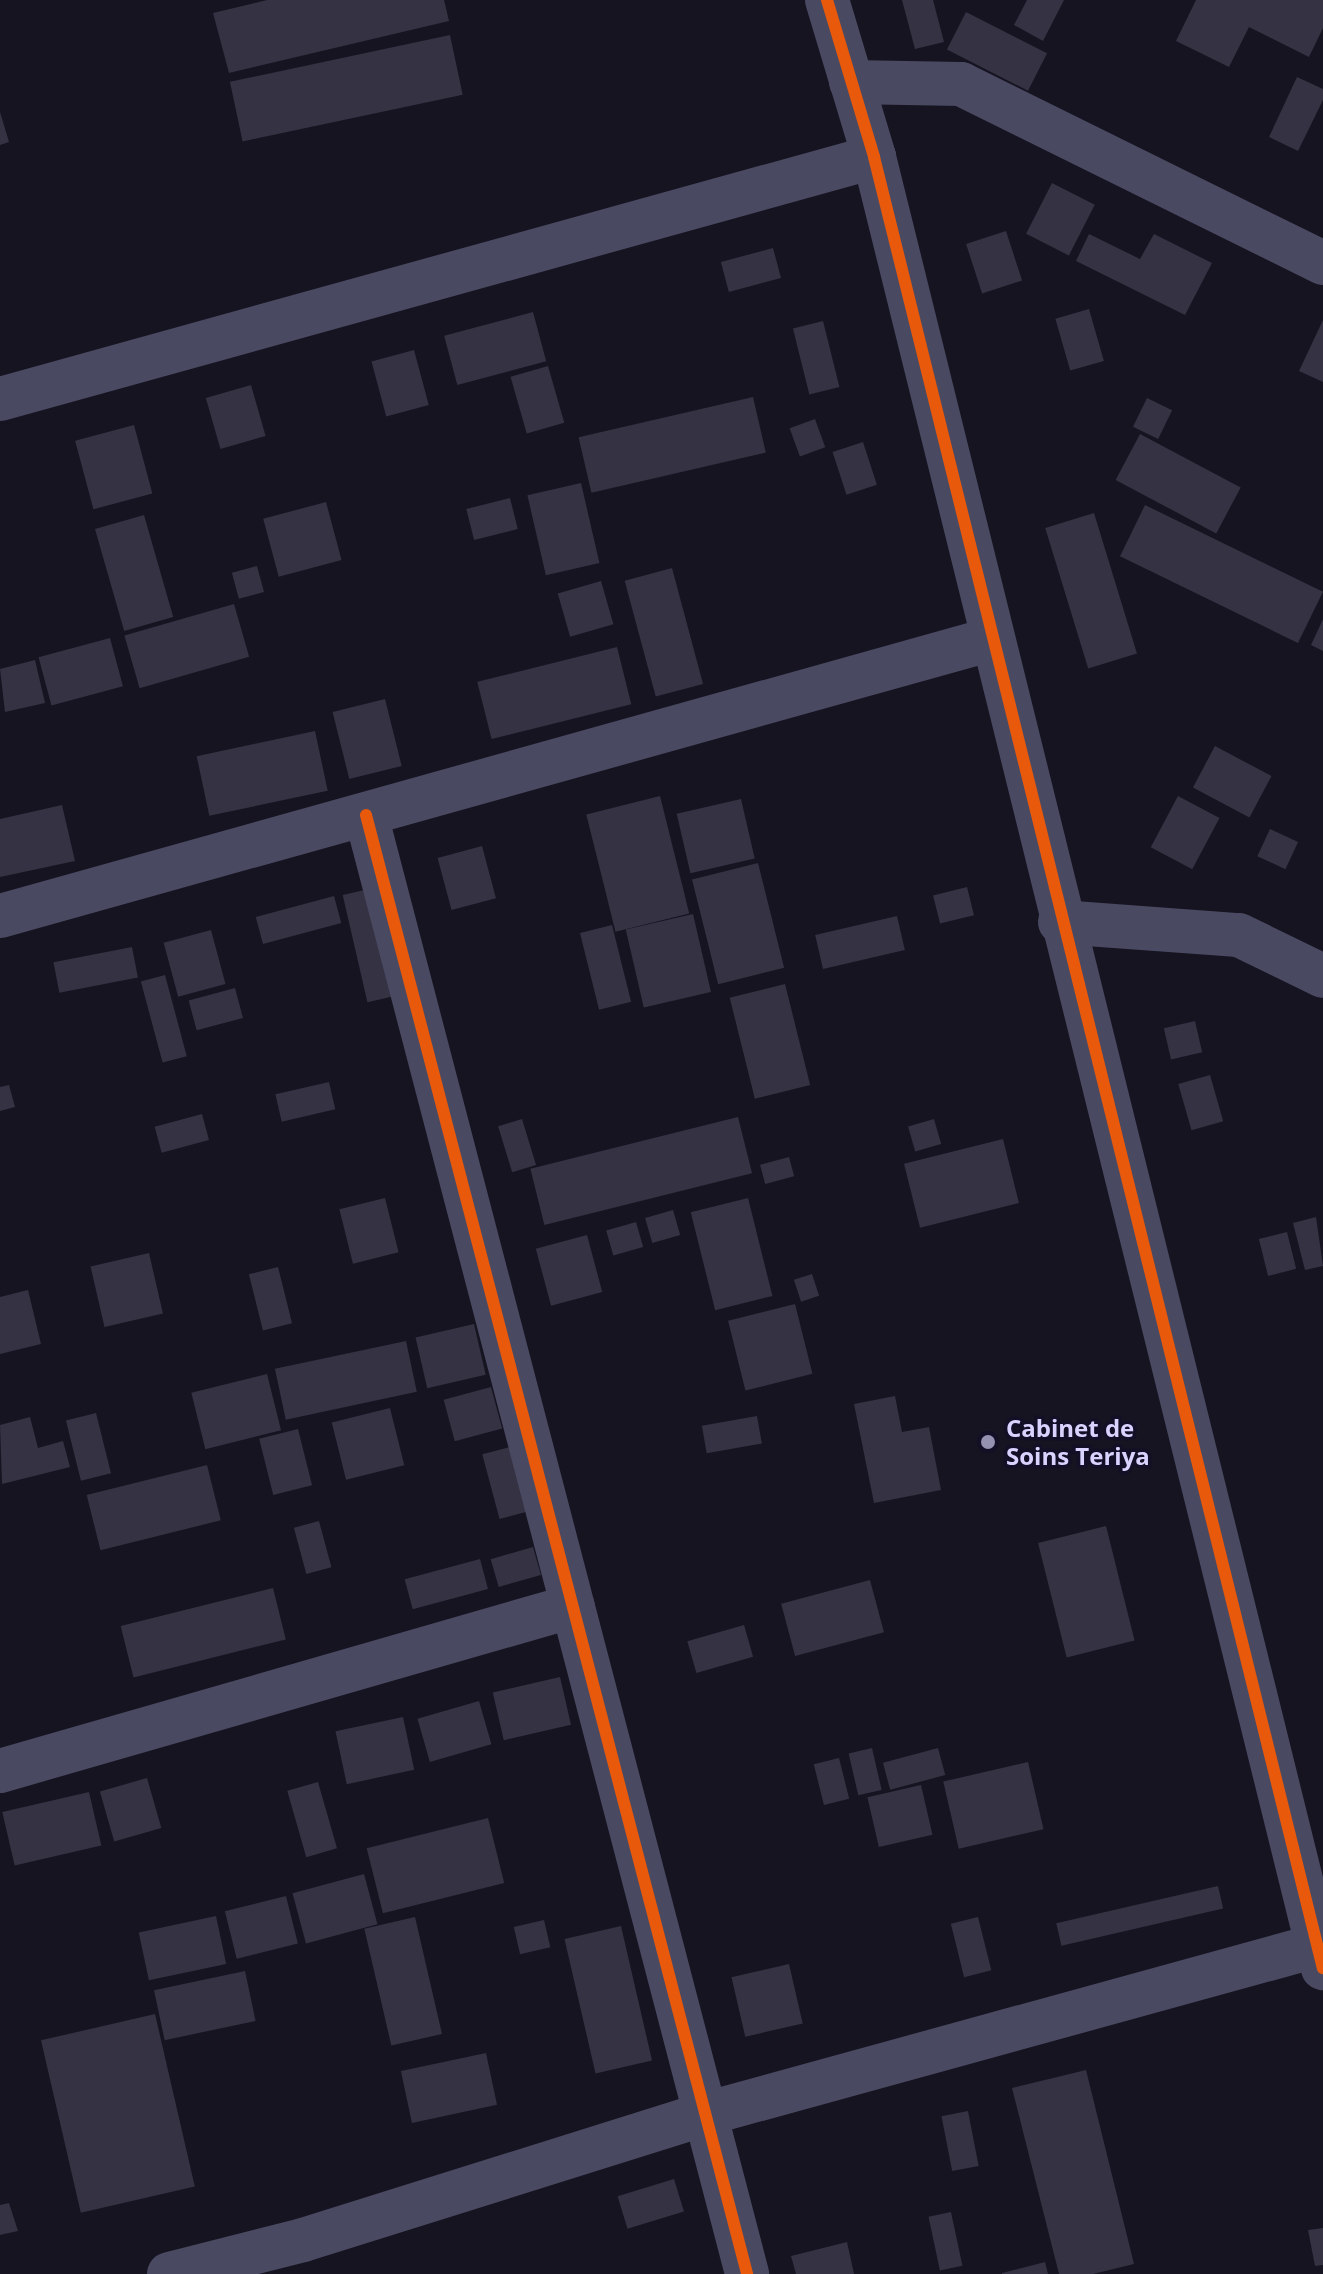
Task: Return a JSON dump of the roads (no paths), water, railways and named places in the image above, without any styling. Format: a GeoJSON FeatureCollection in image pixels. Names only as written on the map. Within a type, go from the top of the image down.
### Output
{"type":"FeatureCollection","features":[{"type":"Feature","properties":{"kind":"street"},"geometry":{"type":"LineString","coordinates":[[169,2274],[303,2240],[705,2114],[1321,1953],[1060,922],[874,157],[827,0]]}},
{"type":"Feature","properties":{"kind":"street"},"geometry":{"type":"LineString","coordinates":[[851,82],[961,84],[1323,263]]}},
{"type":"Feature","properties":{"kind":"street"},"geometry":{"type":"LineString","coordinates":[[0,399],[874,157]]}},
{"type":"Feature","properties":{"kind":"street"},"geometry":{"type":"LineString","coordinates":[[0,916],[992,639]]}},
{"type":"Feature","properties":{"kind":"street"},"geometry":{"type":"LineString","coordinates":[[366,815],[747,2274]]}},
{"type":"Feature","properties":{"kind":"street"},"geometry":{"type":"LineString","coordinates":[[1060,922],[1239,935],[1323,976]]}},
{"type":"Feature","properties":{"kind":"street"},"geometry":{"type":"LineString","coordinates":[[0,1771],[573,1606]]}},
{"type":"Feature","properties":{"kind":"place","name":"Cabinet de Soins Teriya"},"geometry":{"type":"Point","coordinates":[988,1442]}}]}
